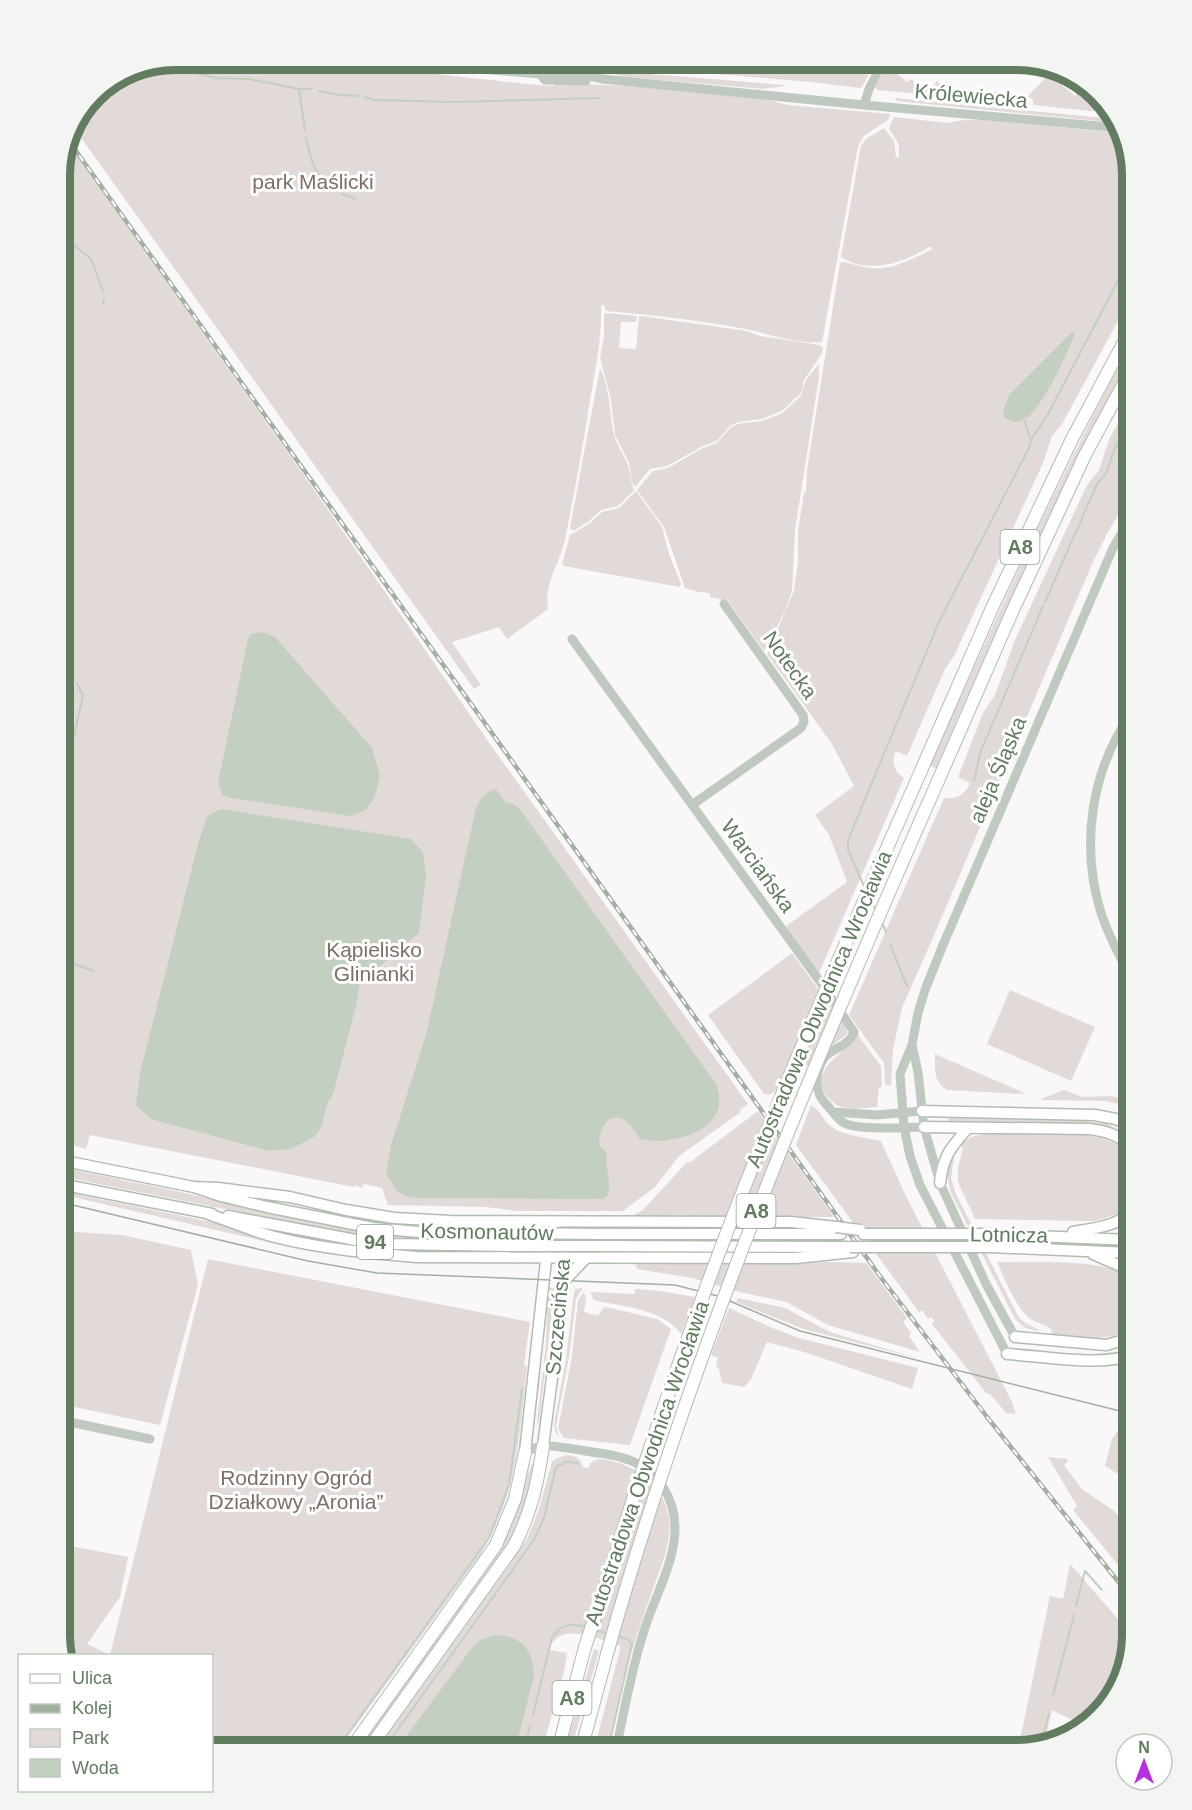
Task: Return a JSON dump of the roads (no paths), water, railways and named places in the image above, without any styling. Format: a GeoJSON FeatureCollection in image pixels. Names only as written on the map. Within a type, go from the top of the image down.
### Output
{"type":"FeatureCollection","features":[{"type":"Feature","properties":{"kind":"highway","name":"Autostradowa Obwodnica Wrocławia"},"geometry":{"type":"LineString","coordinates":[[561,1739],[585,1647],[648,1452],[746,1184],[843,948],[992,608],[1067,449],[1121,348]]}},
{"type":"Feature","properties":{"kind":"highway","name":"Autostradowa Obwodnica Wrocławia"},"geometry":{"type":"LineString","coordinates":[[584,1739],[628,1578],[665,1464],[739,1255],[813,1068],[1012,612],[1075,475],[1121,389]]}},
{"type":"Feature","properties":{"kind":"highway"},"geometry":{"type":"LineString","coordinates":[[376,1739],[514,1546],[529,1515],[535,1495],[543,1446]]}},
{"type":"Feature","properties":{"kind":"highway"},"geometry":{"type":"LineString","coordinates":[[358,1739],[496,1545],[515,1499],[525,1452]]}},
{"type":"Feature","properties":{"kind":"main road"},"geometry":{"type":"LineString","coordinates":[[922,1111],[1095,1115],[1121,1121]]}},
{"type":"Feature","properties":{"kind":"main road"},"geometry":{"type":"LineString","coordinates":[[924,1127],[1089,1129],[1105,1131],[1121,1138]]}},
{"type":"Feature","properties":{"kind":"main road"},"geometry":{"type":"LineString","coordinates":[[940,1183],[941,1168],[946,1154],[968,1128]]}},
{"type":"Feature","properties":{"kind":"main road","name":"Kosmonautów"},"geometry":{"type":"LineString","coordinates":[[70,1162],[194,1187],[267,1207],[373,1227],[430,1233],[602,1234],[838,1230],[885,1234]]}},
{"type":"Feature","properties":{"kind":"main road","name":"Kosmonautów"},"geometry":{"type":"LineString","coordinates":[[70,1186],[206,1213],[393,1244],[852,1249]]}},
{"type":"Feature","properties":{"kind":"main road"},"geometry":{"type":"LineString","coordinates":[[194,1187],[290,1197],[394,1218],[450,1221],[791,1222],[838,1230]]}},
{"type":"Feature","properties":{"kind":"main road"},"geometry":{"type":"LineString","coordinates":[[206,1213],[274,1237],[363,1253],[416,1257],[796,1258],[852,1249]]}},
{"type":"Feature","properties":{"kind":"main road"},"geometry":{"type":"LineString","coordinates":[[1052,1236],[1111,1224],[1121,1219]]}},
{"type":"Feature","properties":{"kind":"main road","name":"Szczecińska"},"geometry":{"type":"LineString","coordinates":[[525,1452],[548,1242],[557,1221]]}},
{"type":"Feature","properties":{"kind":"main road","name":"Szczecińska"},"geometry":{"type":"LineString","coordinates":[[543,1446],[565,1280],[563,1241],[557,1221]]}},
{"type":"Feature","properties":{"kind":"main road","name":"Lotnicza"},"geometry":{"type":"LineString","coordinates":[[885,1234],[983,1234],[1121,1239]]}},
{"type":"Feature","properties":{"kind":"main road","name":"Lotnicza"},"geometry":{"type":"LineString","coordinates":[[852,1249],[990,1247],[1121,1252]]}},
{"type":"Feature","properties":{"kind":"main road"},"geometry":{"type":"LineString","coordinates":[[1084,1251],[1121,1266]]}},
{"type":"Feature","properties":{"kind":"main road"},"geometry":{"type":"LineString","coordinates":[[565,1280],[586,1258]]}},
{"type":"Feature","properties":{"kind":"main road"},"geometry":{"type":"LineString","coordinates":[[1015,1337],[1106,1345],[1121,1341]]}},
{"type":"Feature","properties":{"kind":"main road"},"geometry":{"type":"LineString","coordinates":[[1007,1354],[1096,1360],[1121,1357]]}},
{"type":"Feature","properties":{"kind":"street","name":"Królewiecka"},"geometry":{"type":"LineString","coordinates":[[498,70],[553,73],[864,105],[1109,127]]}},
{"type":"Feature","properties":{"kind":"street"},"geometry":{"type":"LineString","coordinates":[[864,105],[878,71]]}},
{"type":"Feature","properties":{"kind":"street","name":"aleja Śląska"},"geometry":{"type":"LineString","coordinates":[[1007,1354],[920,1185],[910,1156],[904,1127],[900,1074],[912,1045],[918,1013],[943,945],[1121,534]]}},
{"type":"Feature","properties":{"kind":"street","name":"Notecka"},"geometry":{"type":"LineString","coordinates":[[692,805],[801,728],[804,722],[803,715],[724,604]]}},
{"type":"Feature","properties":{"kind":"street","name":"Warciańska"},"geometry":{"type":"LineString","coordinates":[[572,639],[854,1032],[852,1039],[824,1058],[820,1064],[817,1078],[821,1098],[843,1123],[855,1126],[924,1127]]}},
{"type":"Feature","properties":{"kind":"street"},"geometry":{"type":"LineString","coordinates":[[1121,731],[1101,775],[1093,809],[1090,839],[1092,869],[1101,914],[1121,957]]}},
{"type":"Feature","properties":{"kind":"street","name":"aleja Śląska"},"geometry":{"type":"LineString","coordinates":[[912,1045],[918,1072],[924,1127],[940,1183],[986,1284],[1015,1337]]}},
{"type":"Feature","properties":{"kind":"street"},"geometry":{"type":"LineString","coordinates":[[834,1112],[877,1115],[922,1111]]}},
{"type":"Feature","properties":{"kind":"street"},"geometry":{"type":"LineString","coordinates":[[70,1422],[150,1439]]}},
{"type":"Feature","properties":{"kind":"street"},"geometry":{"type":"LineString","coordinates":[[527,1431],[543,1446]]}},
{"type":"Feature","properties":{"kind":"street"},"geometry":{"type":"LineString","coordinates":[[525,1452],[543,1446],[620,1456],[634,1461],[642,1465],[660,1482],[675,1514],[676,1541],[641,1640],[618,1740]]}},
{"type":"Feature","properties":{"kind":"water"},"geometry":{"type":"Polygon","coordinates":[[[1072,332],[1075,334],[1060,367],[1029,417],[1023,417],[1019,422],[1005,418],[1003,411],[1009,395],[1072,332]]]}},
{"type":"Feature","properties":{"kind":"water"},"geometry":{"type":"Polygon","coordinates":[[[262,632],[275,637],[372,748],[380,776],[375,796],[366,810],[350,816],[222,795],[218,783],[248,639],[251,634],[262,632]]]}},
{"type":"Feature","properties":{"kind":"water"},"geometry":{"type":"Polygon","coordinates":[[[496,789],[505,802],[520,809],[716,1084],[719,1095],[716,1114],[710,1122],[684,1137],[659,1141],[640,1139],[624,1120],[613,1118],[609,1120],[602,1129],[599,1145],[607,1153],[609,1190],[604,1199],[420,1198],[406,1196],[397,1191],[386,1173],[391,1145],[426,1035],[476,808],[484,795],[496,789]]]}},
{"type":"Feature","properties":{"kind":"water"},"geometry":{"type":"Polygon","coordinates":[[[221,809],[411,839],[423,852],[426,875],[419,933],[360,983],[333,1094],[327,1104],[322,1126],[314,1137],[291,1149],[269,1151],[151,1119],[136,1105],[140,1073],[198,844],[207,816],[221,809]]]}},
{"type":"Feature","properties":{"kind":"water"},"geometry":{"type":"Polygon","coordinates":[[[495,1635],[505,1636],[525,1646],[529,1652],[534,1676],[518,1739],[404,1739],[471,1649],[480,1640],[495,1635]]]}},
{"type":"Feature","properties":{"kind":"waterway"},"geometry":{"type":"LineString","coordinates":[[180,70],[218,78],[249,79],[299,89],[311,89]]}},
{"type":"Feature","properties":{"kind":"waterway"},"geometry":{"type":"LineString","coordinates":[[299,89],[305,130]]}},
{"type":"Feature","properties":{"kind":"waterway"},"geometry":{"type":"LineString","coordinates":[[319,91],[358,96]]}},
{"type":"Feature","properties":{"kind":"waterway"},"geometry":{"type":"LineString","coordinates":[[365,97],[374,100],[456,102],[600,98]]}},
{"type":"Feature","properties":{"kind":"waterway"},"geometry":{"type":"LineString","coordinates":[[306,138],[315,168],[322,179],[336,190]]}},
{"type":"Feature","properties":{"kind":"waterway"},"geometry":{"type":"LineString","coordinates":[[342,194],[355,199]]}},
{"type":"Feature","properties":{"kind":"waterway"},"geometry":{"type":"LineString","coordinates":[[71,243],[91,259],[103,291]]}},
{"type":"Feature","properties":{"kind":"waterway"},"geometry":{"type":"LineString","coordinates":[[864,886],[848,850],[848,840],[939,622],[1029,448],[1031,440],[1047,416],[1121,275]]}},
{"type":"Feature","properties":{"kind":"waterway"},"geometry":{"type":"LineString","coordinates":[[103,304],[104,299]]}},
{"type":"Feature","properties":{"kind":"waterway"},"geometry":{"type":"LineString","coordinates":[[1023,417],[1031,440]]}},
{"type":"Feature","properties":{"kind":"waterway"},"geometry":{"type":"LineString","coordinates":[[1045,602],[1097,484],[1107,472],[1121,436]]}},
{"type":"Feature","properties":{"kind":"waterway"},"geometry":{"type":"LineString","coordinates":[[974,781],[980,753],[1043,606]]}},
{"type":"Feature","properties":{"kind":"waterway"},"geometry":{"type":"LineString","coordinates":[[71,673],[73,676]]}},
{"type":"Feature","properties":{"kind":"waterway"},"geometry":{"type":"LineString","coordinates":[[71,751],[83,696],[77,683]]}},
{"type":"Feature","properties":{"kind":"waterway"},"geometry":{"type":"LineString","coordinates":[[870,899],[876,910]]}},
{"type":"Feature","properties":{"kind":"waterway"},"geometry":{"type":"LineString","coordinates":[[882,923],[886,932]]}},
{"type":"Feature","properties":{"kind":"waterway"},"geometry":{"type":"LineString","coordinates":[[890,944],[907,986]]}},
{"type":"Feature","properties":{"kind":"waterway"},"geometry":{"type":"LineString","coordinates":[[70,963],[94,971]]}},
{"type":"Feature","properties":{"kind":"waterway"},"geometry":{"type":"LineString","coordinates":[[344,1739],[489,1538],[509,1485],[522,1389]]}},
{"type":"Feature","properties":{"kind":"waterway"},"geometry":{"type":"LineString","coordinates":[[391,1739],[534,1540],[544,1518],[556,1467],[566,1462],[578,1463]]}},
{"type":"Feature","properties":{"kind":"waterway"},"geometry":{"type":"LineString","coordinates":[[1076,1605],[1085,1571],[1102,1590]]}},
{"type":"Feature","properties":{"kind":"waterway"},"geometry":{"type":"LineString","coordinates":[[1053,1695],[1074,1615]]}},
{"type":"Feature","properties":{"kind":"waterway"},"geometry":{"type":"LineString","coordinates":[[533,1715],[552,1637],[559,1629],[567,1626],[586,1627]]}},
{"type":"Feature","properties":{"kind":"waterway"},"geometry":{"type":"LineString","coordinates":[[595,1630],[610,1634]]}},
{"type":"Feature","properties":{"kind":"waterway"},"geometry":{"type":"LineString","coordinates":[[610,1740],[632,1644],[629,1640],[618,1636]]}},
{"type":"Feature","properties":{"kind":"waterway"},"geometry":{"type":"LineString","coordinates":[[1043,1736],[1049,1714]]}},
{"type":"Feature","properties":{"kind":"waterway"},"geometry":{"type":"LineString","coordinates":[[527,1739],[530,1726]]}},
{"type":"Feature","properties":{"kind":"tram line"},"geometry":{"type":"LineString","coordinates":[[70,1204],[308,1261],[377,1273],[675,1285],[718,1296],[800,1331],[1121,1411]]}},
{"type":"Feature","properties":{"kind":"railway"},"geometry":{"type":"LineString","coordinates":[[74,148],[882,1279],[987,1417],[1121,1585]]}},
{"type":"Feature","properties":{"kind":"park label","name":"park Maślicki"},"geometry":{"type":"Point","coordinates":[313,182]}},
{"type":"Feature","properties":{"kind":"park label","name":"Kąpielisko Glinianki"},"geometry":{"type":"Point","coordinates":[374,962]}},
{"type":"Feature","properties":{"kind":"park label","name":"Rodzinny Ogród Działkowy „Aronia”"},"geometry":{"type":"Point","coordinates":[296,1490]}}]}
